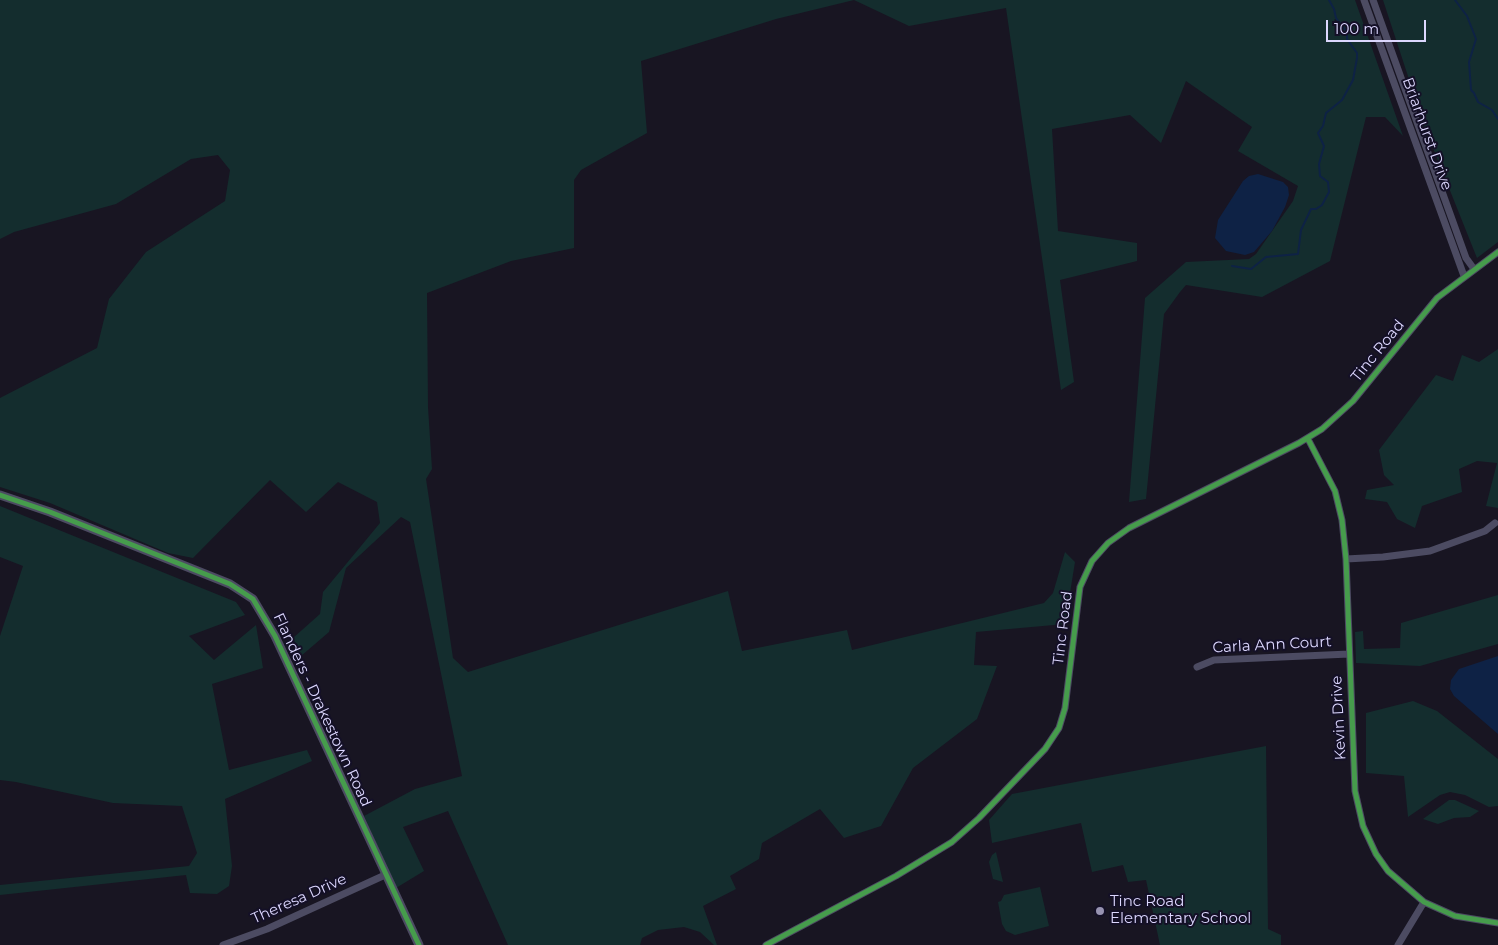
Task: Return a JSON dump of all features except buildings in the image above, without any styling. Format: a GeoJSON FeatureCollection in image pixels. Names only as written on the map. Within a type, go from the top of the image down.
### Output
{"type":"FeatureCollection","features":[{"type":"Feature","properties":{"kind":"street","name":"Briarhurst Drive"},"geometry":{"type":"LineString","coordinates":[[1364,0],[1464,276]]}},
{"type":"Feature","properties":{"kind":"street","name":"Briarhurst Drive"},"geometry":{"type":"LineString","coordinates":[[1373,0],[1466,258],[1474,269]]}},
{"type":"Feature","properties":{"kind":"street","name":"Tinc Road"},"geometry":{"type":"LineString","coordinates":[[766,945],[896,876],[952,842],[985,813],[1045,749],[1059,728],[1065,708],[1080,587],[1092,561],[1108,543],[1129,528],[1308,438],[1331,422],[1348,407],[1430,305],[1464,276],[1498,252]]}},
{"type":"Feature","properties":{"kind":"street","name":"Kevin Drive"},"geometry":{"type":"LineString","coordinates":[[1308,438],[1334,491],[1340,511],[1346,559],[1355,791],[1363,826],[1376,854],[1388,871],[1424,902],[1454,916],[1498,923]]}},
{"type":"Feature","properties":{"kind":"street","name":"Flanders - Drakestown Road"},"geometry":{"type":"LineString","coordinates":[[0,495],[50,512],[230,584],[253,599],[275,636],[419,945]]}},
{"type":"Feature","properties":{"kind":"street"},"geometry":{"type":"LineString","coordinates":[[1346,559],[1384,557],[1430,551],[1485,531],[1496,523]]}},
{"type":"Feature","properties":{"kind":"street","name":"Carla Ann Court"},"geometry":{"type":"LineString","coordinates":[[1197,667],[1214,660],[1349,654]]}},
{"type":"Feature","properties":{"kind":"street","name":"Theresa Drive"},"geometry":{"type":"LineString","coordinates":[[224,945],[267,929],[385,875]]}},
{"type":"Feature","properties":{"kind":"street"},"geometry":{"type":"LineString","coordinates":[[1398,945],[1424,902]]}},
{"type":"Feature","properties":{"kind":"green space"},"geometry":{"type":"Polygon","coordinates":[[[0,0],[854,0],[776,19],[641,61],[647,133],[581,170],[574,180],[574,248],[511,261],[427,293],[428,407],[432,469],[426,479],[453,658],[468,672],[728,591],[742,651],[847,630],[852,650],[1044,603],[1053,593],[1065,552],[1075,562],[1065,624],[976,632],[974,665],[997,666],[977,719],[913,768],[881,826],[844,838],[820,809],[762,843],[759,859],[730,876],[736,889],[703,906],[717,945],[714,945],[700,932],[684,927],[658,930],[642,938],[640,945],[508,945],[448,811],[403,827],[424,871],[396,888],[364,816],[415,789],[462,776],[410,522],[401,517],[346,568],[329,632],[301,656],[293,638],[320,614],[323,592],[380,523],[377,502],[338,482],[306,512],[270,480],[193,558],[168,553],[50,503],[0,487],[0,398],[97,348],[109,299],[146,252],[225,201],[230,170],[218,155],[191,159],[116,204],[14,232],[0,239],[0,0]]]}},
{"type":"Feature","properties":{"kind":"green space"},"geometry":{"type":"Polygon","coordinates":[[[854,0],[1355,0],[1403,136],[1385,117],[1366,117],[1330,261],[1262,297],[1186,285],[1164,314],[1146,499],[1129,502],[1145,298],[1186,262],[1249,259],[1256,254],[1293,201],[1298,186],[1238,151],[1252,127],[1186,81],[1161,143],[1130,115],[1052,129],[1058,231],[1137,243],[1137,261],[1060,280],[1074,382],[1061,390],[1006,8],[909,26],[854,0]]]}},
{"type":"Feature","properties":{"kind":"green space"},"geometry":{"type":"Polygon","coordinates":[[[1383,0],[1498,0],[1498,242],[1477,258],[1425,128],[1383,0]]]}},
{"type":"Feature","properties":{"kind":"green space"},"geometry":{"type":"Polygon","coordinates":[[[1498,349],[1498,508],[1486,506],[1497,463],[1477,461],[1459,469],[1462,492],[1422,506],[1415,528],[1397,519],[1387,502],[1365,499],[1367,490],[1394,485],[1384,475],[1379,450],[1436,375],[1453,381],[1462,355],[1479,362],[1498,349]]]}},
{"type":"Feature","properties":{"kind":"green space"},"geometry":{"type":"Polygon","coordinates":[[[0,506],[236,602],[245,615],[189,636],[214,660],[256,625],[263,668],[212,684],[229,770],[307,750],[312,761],[225,799],[232,866],[229,886],[217,894],[190,893],[186,875],[0,895],[0,885],[189,866],[197,853],[182,806],[113,803],[0,780],[0,636],[23,566],[0,557],[0,506]]]}},
{"type":"Feature","properties":{"kind":"green space"},"geometry":{"type":"Polygon","coordinates":[[[1498,595],[1498,644],[1420,666],[1356,663],[1355,632],[1363,631],[1364,649],[1400,648],[1401,623],[1498,595]]]}},
{"type":"Feature","properties":{"kind":"green space"},"geometry":{"type":"Polygon","coordinates":[[[1413,701],[1437,711],[1498,759],[1498,806],[1489,807],[1465,795],[1450,792],[1440,795],[1408,817],[1404,776],[1366,773],[1366,713],[1413,701]]]}},
{"type":"Feature","properties":{"kind":"green space"},"geometry":{"type":"Polygon","coordinates":[[[1266,746],[1268,929],[1281,935],[1281,945],[1160,945],[1146,880],[1128,882],[1123,865],[1092,872],[1081,823],[992,843],[989,820],[1012,794],[1266,746]]]}},
{"type":"Feature","properties":{"kind":"green space"},"geometry":{"type":"Polygon","coordinates":[[[1449,800],[1455,800],[1479,811],[1470,817],[1454,818],[1438,824],[1423,819],[1449,800]]]}},
{"type":"Feature","properties":{"kind":"green space"},"geometry":{"type":"Polygon","coordinates":[[[996,852],[1003,882],[993,879],[989,862],[992,855],[996,852]]]}},
{"type":"Feature","properties":{"kind":"green space"},"geometry":{"type":"Polygon","coordinates":[[[1040,887],[1049,926],[1015,935],[1006,931],[1002,924],[998,902],[1001,901],[1004,895],[1040,887]]]}},
{"type":"Feature","properties":{"kind":"water"},"geometry":{"type":"Polygon","coordinates":[[[1258,174],[1283,182],[1288,187],[1289,195],[1285,207],[1272,231],[1254,252],[1245,255],[1226,251],[1215,238],[1218,220],[1243,181],[1249,176],[1258,174]]]}},
{"type":"Feature","properties":{"kind":"water"},"geometry":{"type":"Polygon","coordinates":[[[1498,656],[1498,734],[1454,696],[1450,689],[1451,680],[1459,669],[1498,656]]]}},
{"type":"Feature","properties":{"kind":"waterway"},"geometry":{"type":"LineString","coordinates":[[1232,266],[1251,269],[1266,257],[1298,254],[1301,230],[1311,209],[1316,209],[1322,205],[1329,192],[1328,182],[1320,176],[1319,164],[1324,146],[1318,133],[1323,126],[1326,113],[1342,100],[1353,80],[1357,58],[1357,53],[1347,39],[1347,32],[1336,18],[1329,0]]}},
{"type":"Feature","properties":{"kind":"waterway"},"geometry":{"type":"LineString","coordinates":[[1455,0],[1467,16],[1476,39],[1469,62],[1471,90],[1478,102],[1492,110],[1498,119]]}},
{"type":"Feature","properties":{"kind":"cycle path"},"geometry":{"type":"LineString","coordinates":[[766,945],[896,876],[952,842],[979,818],[1045,749],[1059,728],[1065,708],[1080,587],[1092,561],[1108,543],[1129,528],[1299,443],[1322,429],[1353,401],[1437,298],[1498,252]]}},
{"type":"Feature","properties":{"kind":"cycle path"},"geometry":{"type":"LineString","coordinates":[[1308,439],[1335,491],[1342,520],[1346,559],[1355,791],[1363,826],[1376,854],[1388,871],[1424,902],[1455,916],[1498,923]]}},
{"type":"Feature","properties":{"kind":"cycle path"},"geometry":{"type":"LineString","coordinates":[[0,495],[50,512],[230,584],[253,599],[275,636],[419,945]]}},
{"type":"Feature","properties":{"kind":"place","name":"Tinc Road Elementary School"},"geometry":{"type":"Point","coordinates":[1100,911]}}]}
